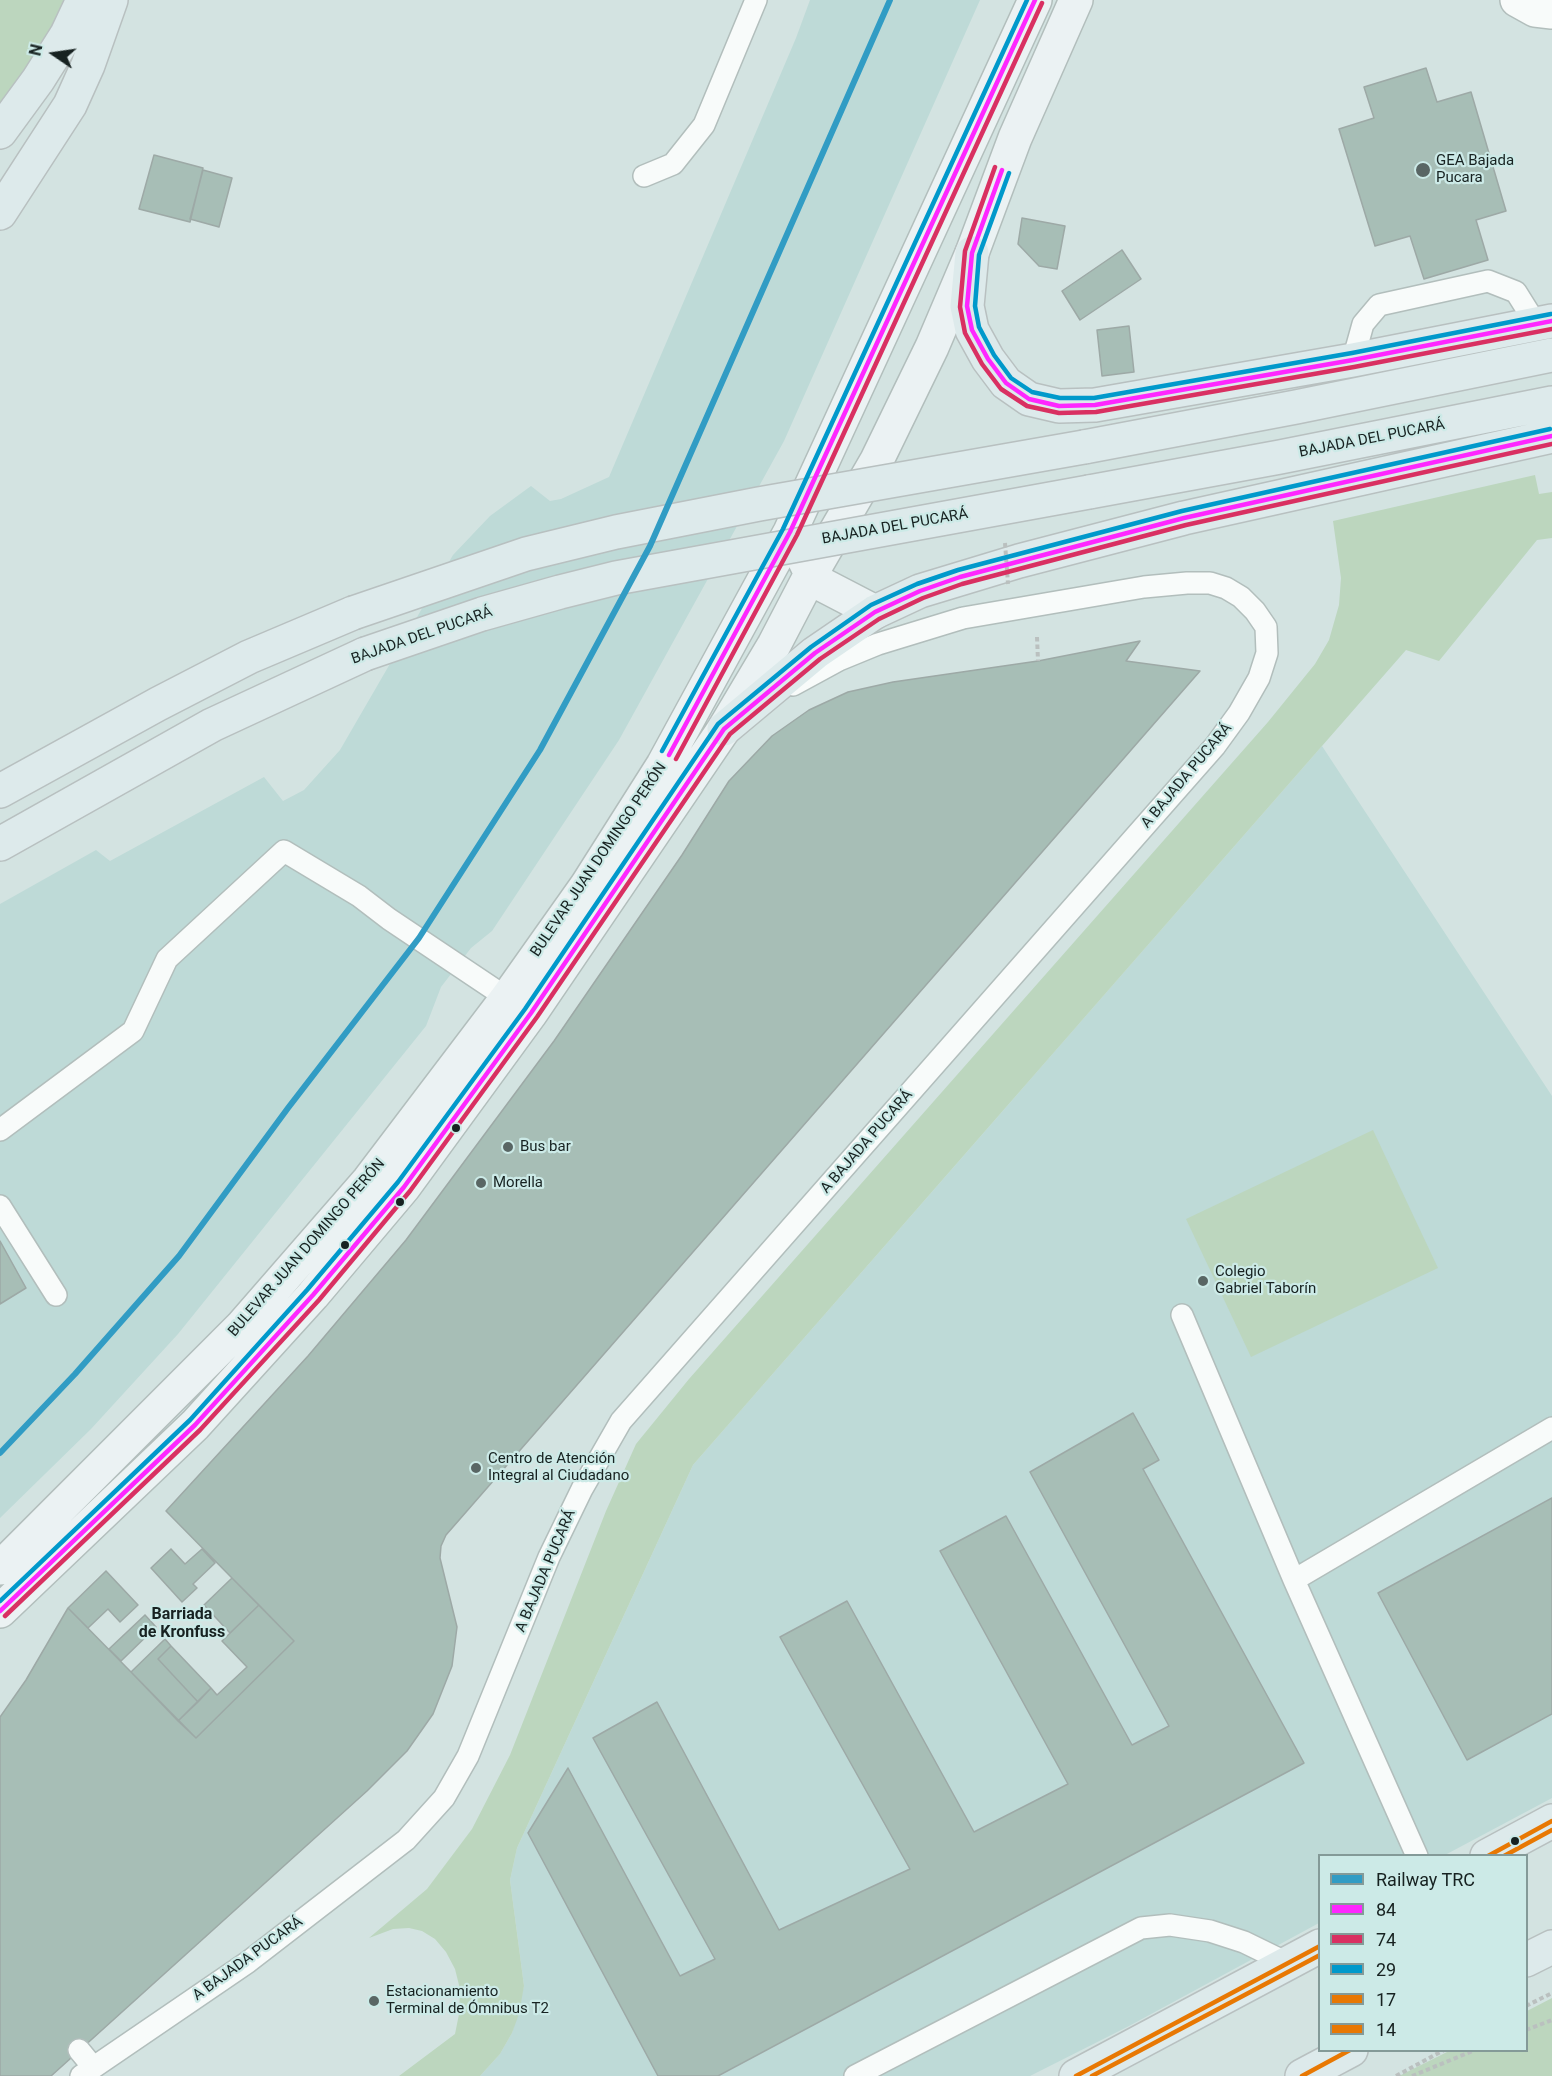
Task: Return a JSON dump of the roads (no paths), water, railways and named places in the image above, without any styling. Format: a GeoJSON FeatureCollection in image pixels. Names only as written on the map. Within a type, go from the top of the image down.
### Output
{"type":"FeatureCollection","features":[{"type":"Feature","properties":{"kind":"main road"},"geometry":{"type":"LineString","coordinates":[[0,132],[61,44],[84,0]]}},
{"type":"Feature","properties":{"kind":"main road"},"geometry":{"type":"LineString","coordinates":[[0,213],[70,105],[88,64],[111,0]]}},
{"type":"Feature","properties":{"kind":"main road","name":"BULEVAR JUAN DOMINGO PERÓN"},"geometry":{"type":"LineString","coordinates":[[0,1568],[241,1327],[369,1180],[507,998],[586,885],[663,765],[790,532],[1035,0]]}},
{"type":"Feature","properties":{"kind":"main road","name":"BULEVAR JUAN DOMINGO PERÓN"},"geometry":{"type":"LineString","coordinates":[[1,1616],[195,1425],[314,1295],[404,1187],[531,1013],[724,729],[774,645],[811,574],[877,460],[932,346],[972,253],[1015,138],[1076,0]]}},
{"type":"Feature","properties":{"kind":"main road"},"geometry":{"type":"LineString","coordinates":[[972,253],[967,306],[972,330],[988,360],[1006,383],[1029,399],[1059,406],[1095,405],[1353,360],[1544,323]]}},
{"type":"Feature","properties":{"kind":"main road"},"geometry":{"type":"LineString","coordinates":[[0,791],[249,657],[353,613],[526,554],[616,532],[759,504],[1084,447],[1552,355]]}},
{"type":"Feature","properties":{"kind":"main road","name":"BAJADA DEL PUCARÁ"},"geometry":{"type":"LineString","coordinates":[[0,844],[212,725],[365,654],[482,614],[616,578],[1280,458],[1552,403]]}},
{"type":"Feature","properties":{"kind":"main road"},"geometry":{"type":"LineString","coordinates":[[724,729],[815,653],[875,612],[920,591],[960,577],[1184,518],[1552,436]]}},
{"type":"Feature","properties":{"kind":"main road"},"geometry":{"type":"LineString","coordinates":[[790,532],[811,574],[823,585],[875,612]]}},
{"type":"Feature","properties":{"kind":"main road"},"geometry":{"type":"LineString","coordinates":[[1490,1854],[1552,1821]]}},
{"type":"Feature","properties":{"kind":"main road"},"geometry":{"type":"LineString","coordinates":[[1076,2076],[1318,1947]]}},
{"type":"Feature","properties":{"kind":"main road"},"geometry":{"type":"LineString","coordinates":[[1528,1959],[1552,1947]]}},
{"type":"Feature","properties":{"kind":"main road"},"geometry":{"type":"LineString","coordinates":[[1302,2076],[1347,2052]]}},
{"type":"Feature","properties":{"kind":"street"},"geometry":{"type":"LineString","coordinates":[[1516,0],[1535,10],[1552,12]]}},
{"type":"Feature","properties":{"kind":"lane"},"geometry":{"type":"LineString","coordinates":[[644,176],[673,164],[704,125],[756,0]]}},
{"type":"Feature","properties":{"kind":"lane"},"geometry":{"type":"LineString","coordinates":[[1353,360],[1363,324],[1379,305],[1488,281],[1516,292],[1544,323]]}},
{"type":"Feature","properties":{"kind":"lane","name":"A BAJADA PUCARÁ"},"geometry":{"type":"LineString","coordinates":[[87,2071],[248,1962],[406,1839],[444,1798],[468,1756],[549,1557],[582,1489],[621,1422],[1215,746],[1239,713],[1259,678],[1267,653],[1266,627],[1241,597],[1226,588],[1210,583],[1144,587],[963,618],[878,644],[839,660],[786,689],[724,729]]}},
{"type":"Feature","properties":{"kind":"lane"},"geometry":{"type":"LineString","coordinates":[[0,1130],[133,1031],[167,959],[284,851],[359,896],[389,919],[507,998]]}},
{"type":"Feature","properties":{"kind":"lane"},"geometry":{"type":"LineString","coordinates":[[0,1206],[56,1295]]}},
{"type":"Feature","properties":{"kind":"lane"},"geometry":{"type":"LineString","coordinates":[[1182,1315],[1294,1580],[1416,1854]]}},
{"type":"Feature","properties":{"kind":"lane"},"geometry":{"type":"LineString","coordinates":[[1294,1580],[1552,1428]]}},
{"type":"Feature","properties":{"kind":"lane"},"geometry":{"type":"LineString","coordinates":[[855,2076],[1141,1928],[1170,1925],[1210,1931],[1244,1942],[1287,1964]]}},
{"type":"Feature","properties":{"kind":"lane"},"geometry":{"type":"LineString","coordinates":[[79,2050],[87,2071]]}},
{"type":"Feature","properties":{"kind":"rail line","name":"TRC"},"geometry":{"type":"LineString","coordinates":[[0,1453],[75,1374],[179,1256],[288,1108],[419,938],[540,750],[650,546],[890,0]]}},
{"type":"Feature","properties":{"kind":"place","name":"GEA Bajada Pucara"},"geometry":{"type":"Point","coordinates":[1423,170]}},
{"type":"Feature","properties":{"kind":"place","name":"Bus bar"},"geometry":{"type":"Point","coordinates":[508,1147]}},
{"type":"Feature","properties":{"kind":"place","name":"Morella"},"geometry":{"type":"Point","coordinates":[481,1183]}},
{"type":"Feature","properties":{"kind":"place","name":"Colegio Gabriel Taborín"},"geometry":{"type":"Point","coordinates":[1203,1281]}},
{"type":"Feature","properties":{"kind":"place","name":"Centro de Atención Integral al Ciudadano"},"geometry":{"type":"Point","coordinates":[476,1468]}},
{"type":"Feature","properties":{"kind":"place","name":"Estacionamiento Terminal de Ómnibus T2"},"geometry":{"type":"Point","coordinates":[374,2001]}},
{"type":"Feature","properties":{"kind":"district","name":"Barriada de Kronfuss"},"geometry":{"type":"Point","coordinates":[182,1624]}}]}
